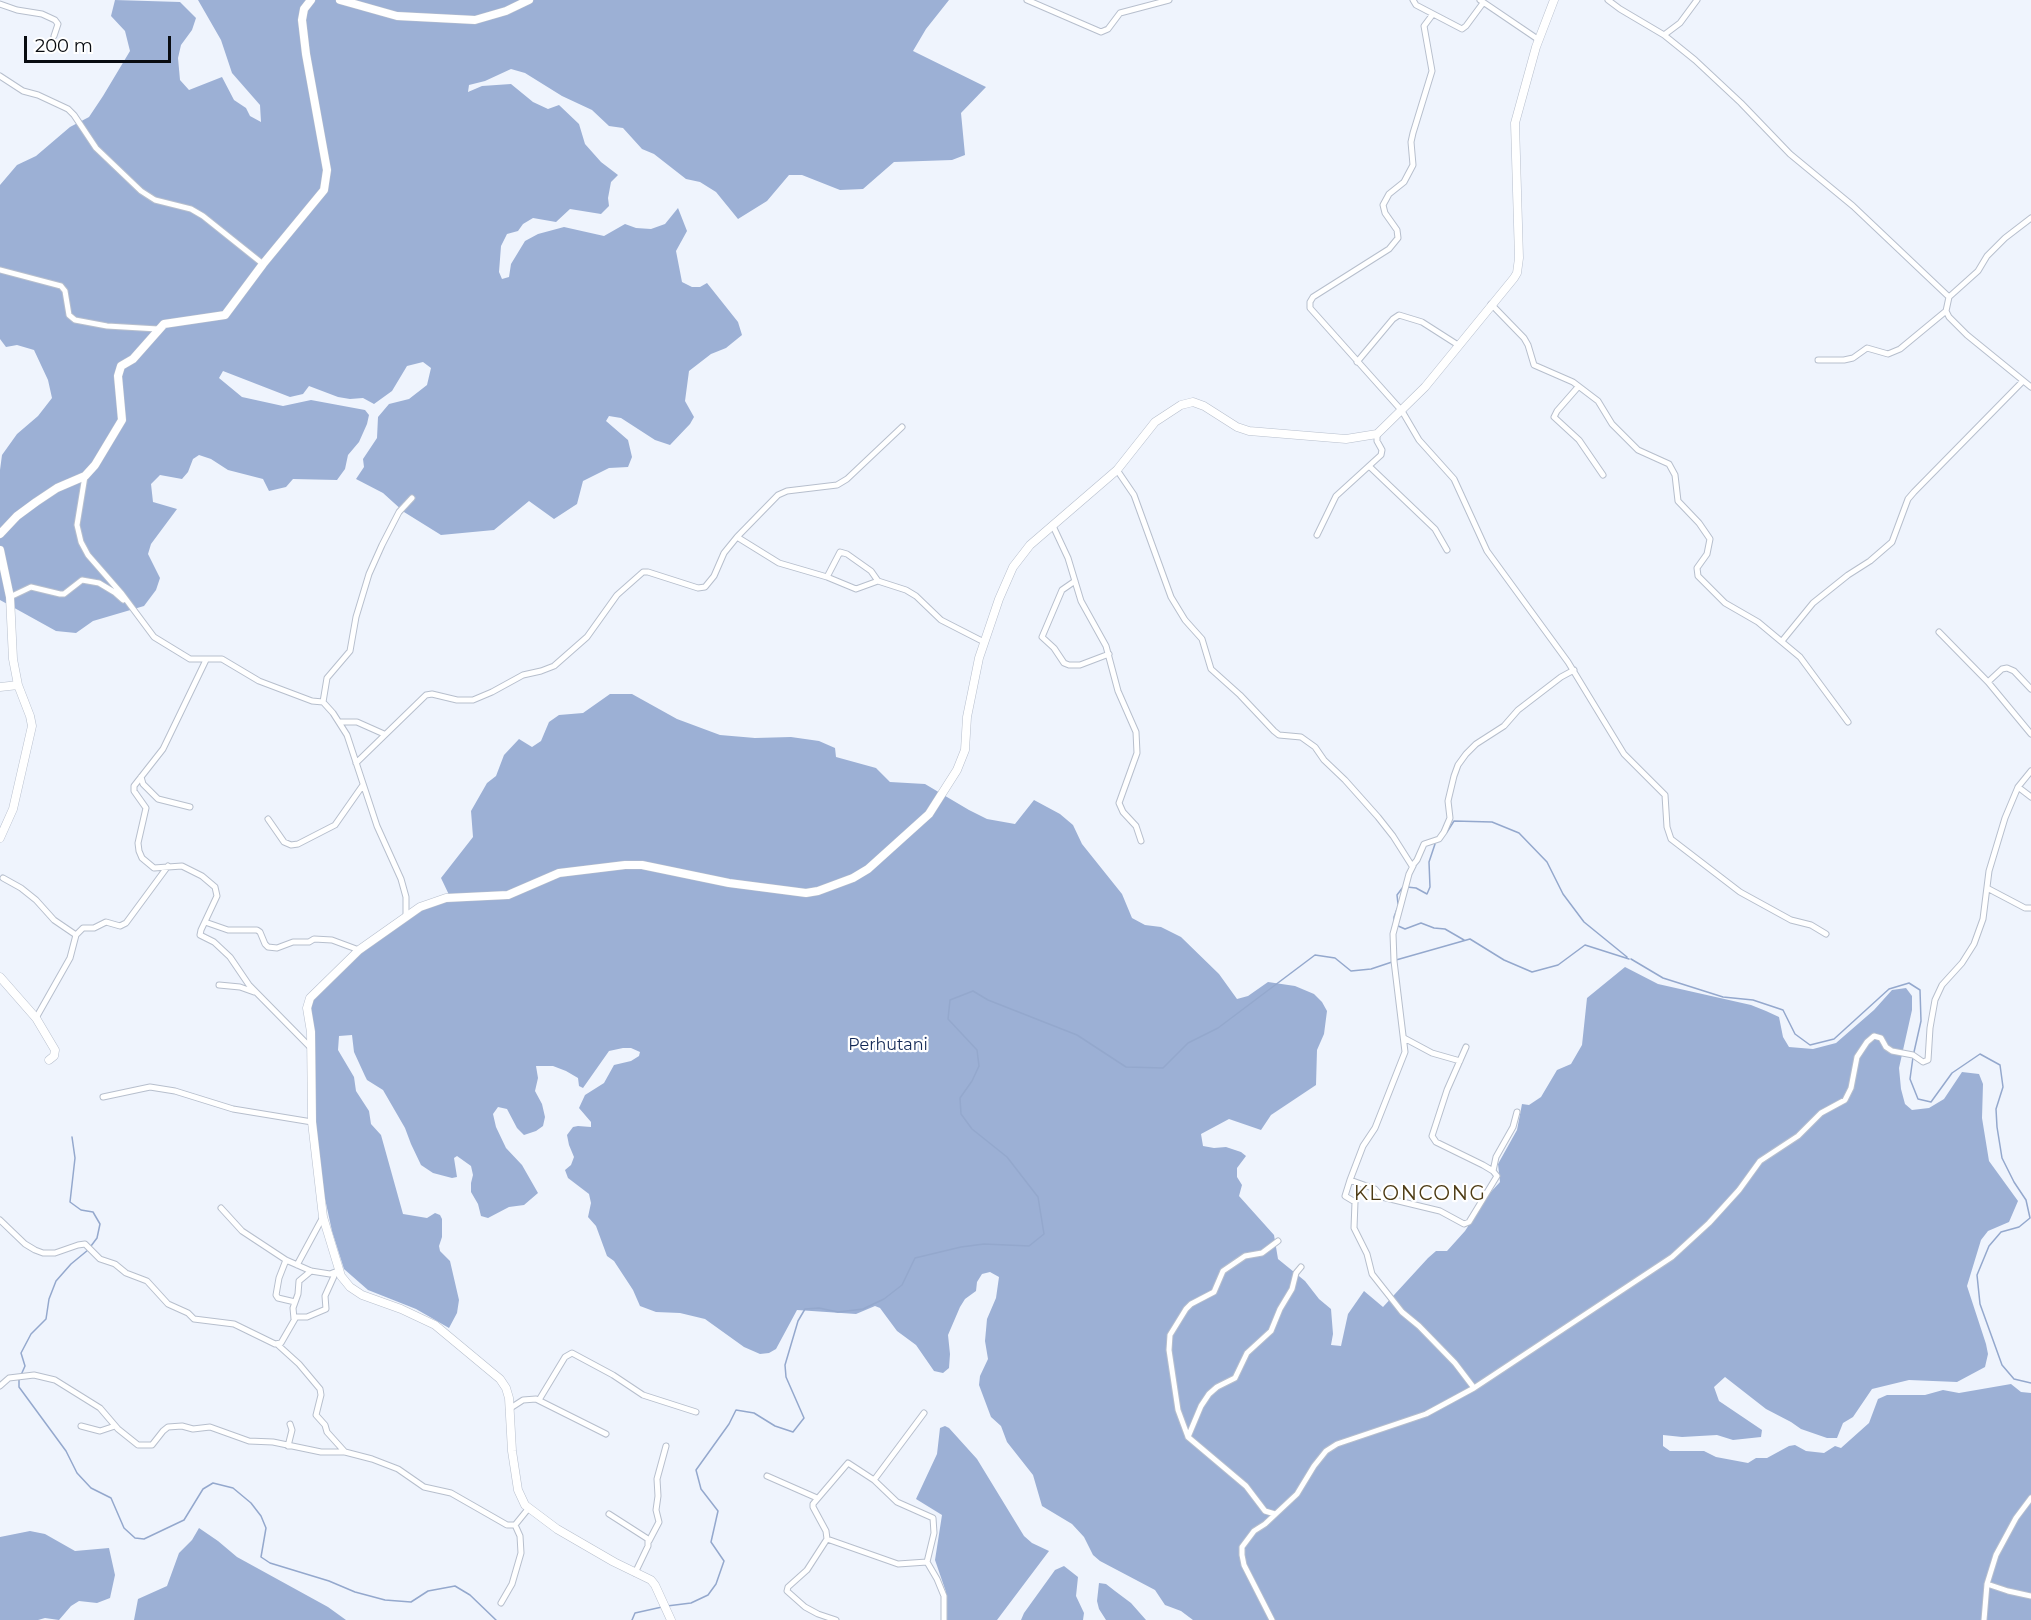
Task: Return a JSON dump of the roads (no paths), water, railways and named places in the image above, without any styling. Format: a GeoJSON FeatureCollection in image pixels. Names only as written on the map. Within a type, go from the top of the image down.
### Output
{"type":"FeatureCollection","features":[{"type":"Feature","properties":{"kind":"street"},"geometry":{"type":"LineString","coordinates":[[0,534],[17,516],[36,502],[57,488],[85,476],[95,465],[122,420],[119,369],[140,351],[158,329],[171,322],[225,315],[263,264],[315,202],[326,184],[327,170],[302,20],[304,9],[311,0]]}},
{"type":"Feature","properties":{"kind":"street"},"geometry":{"type":"LineString","coordinates":[[340,0],[397,16],[475,20],[506,11],[529,0]]}},
{"type":"Feature","properties":{"kind":"street"},"geometry":{"type":"LineString","coordinates":[[1027,0],[1101,32],[1108,30],[1120,13],[1169,0]]}},
{"type":"Feature","properties":{"kind":"street"},"geometry":{"type":"LineString","coordinates":[[1413,0],[1416,5],[1462,29],[1482,2],[1539,40]]}},
{"type":"Feature","properties":{"kind":"street"},"geometry":{"type":"LineString","coordinates":[[671,1620],[653,1582],[557,1529],[528,1509],[522,1501],[512,1451],[506,1388],[500,1378],[440,1329],[401,1309],[372,1300],[356,1292],[336,1271],[323,1217],[312,1122],[311,1028],[307,1008],[310,998],[358,950],[406,915],[427,903],[446,898],[508,895],[559,873],[625,865],[642,865],[735,884],[806,893],[859,876],[929,814],[957,770],[964,750],[968,717],[982,650],[999,599],[1013,567],[1030,545],[1116,470],[1155,422],[1181,405],[1193,402],[1204,406],[1237,427],[1249,431],[1346,439],[1377,434],[1425,387],[1514,278],[1519,266],[1514,130],[1539,40],[1554,0]]}},
{"type":"Feature","properties":{"kind":"street"},"geometry":{"type":"LineString","coordinates":[[1608,0],[1627,14],[1664,35],[1695,60],[1790,154],[1853,206],[1949,297]]}},
{"type":"Feature","properties":{"kind":"street"},"geometry":{"type":"LineString","coordinates":[[1664,35],[1676,28],[1697,0]]}},
{"type":"Feature","properties":{"kind":"street"},"geometry":{"type":"LineString","coordinates":[[0,4],[17,10],[42,14],[56,20],[58,24],[54,36]]}},
{"type":"Feature","properties":{"kind":"street"},"geometry":{"type":"LineString","coordinates":[[1433,14],[1424,29],[1432,71],[1413,133],[1413,165],[1404,182],[1389,194],[1383,206],[1397,230],[1398,238],[1389,249],[1313,297],[1309,305],[1312,313],[1402,411],[1419,440],[1454,479],[1487,551],[1574,670],[1624,754],[1665,795],[1668,832],[1674,842],[1740,892],[1791,920],[1811,925],[1826,934]]}},
{"type":"Feature","properties":{"kind":"street"},"geometry":{"type":"LineString","coordinates":[[0,76],[23,91],[48,99],[68,109],[96,147],[141,191],[155,200],[191,208],[263,264]]}},
{"type":"Feature","properties":{"kind":"street"},"geometry":{"type":"LineString","coordinates":[[2031,218],[2005,238],[1987,256],[1978,271],[1949,297],[1946,311],[1967,335],[2031,387]]}},
{"type":"Feature","properties":{"kind":"street"},"geometry":{"type":"LineString","coordinates":[[0,270],[61,286],[65,291],[69,315],[75,320],[107,326],[158,329]]}},
{"type":"Feature","properties":{"kind":"street"},"geometry":{"type":"LineString","coordinates":[[1491,304],[1524,338],[1534,365],[1569,380],[1598,402],[1612,424],[1638,450],[1666,461],[1672,469],[1678,501],[1699,523],[1710,539],[1707,554],[1697,570],[1701,580],[1725,603],[1758,622],[1782,641],[1815,675],[1848,722]]}},
{"type":"Feature","properties":{"kind":"street"},"geometry":{"type":"LineString","coordinates":[[1818,360],[1853,358],[1867,348],[1883,354],[1894,352],[1946,311]]}},
{"type":"Feature","properties":{"kind":"street"},"geometry":{"type":"LineString","coordinates":[[1357,362],[1393,319],[1399,315],[1422,322],[1458,345]]}},
{"type":"Feature","properties":{"kind":"street"},"geometry":{"type":"LineString","coordinates":[[1782,641],[1813,603],[1892,542],[1908,499],[2023,381]]}},
{"type":"Feature","properties":{"kind":"street"},"geometry":{"type":"LineString","coordinates":[[1578,387],[1554,417],[1579,440],[1603,475]]}},
{"type":"Feature","properties":{"kind":"street"},"geometry":{"type":"LineString","coordinates":[[356,763],[384,734],[429,694],[457,700],[473,700],[524,675],[554,666],[587,637],[616,595],[643,572],[699,588],[705,587],[714,576],[724,553],[778,495],[787,491],[837,485],[847,479],[902,427]]}},
{"type":"Feature","properties":{"kind":"street"},"geometry":{"type":"LineString","coordinates":[[1317,535],[1336,496],[1382,453],[1377,434]]}},
{"type":"Feature","properties":{"kind":"street"},"geometry":{"type":"LineString","coordinates":[[1369,466],[1435,529],[1447,550]]}},
{"type":"Feature","properties":{"kind":"street"},"geometry":{"type":"LineString","coordinates":[[1116,470],[1134,495],[1172,597],[1185,620],[1202,639],[1211,669],[1279,735],[1301,736],[1315,747],[1324,760],[1345,780],[1394,836],[1413,866]]}},
{"type":"Feature","properties":{"kind":"street"},"geometry":{"type":"LineString","coordinates":[[85,476],[78,519],[78,537],[88,555],[154,637],[190,659],[225,660],[259,681],[312,701],[323,702]]}},
{"type":"Feature","properties":{"kind":"street"},"geometry":{"type":"LineString","coordinates":[[406,915],[403,885],[381,836],[347,735],[323,702],[327,678],[350,651],[356,616],[369,574],[399,512],[412,498]]}},
{"type":"Feature","properties":{"kind":"street"},"geometry":{"type":"LineString","coordinates":[[1053,526],[1068,558],[1081,601],[1109,654],[1118,691],[1137,739],[1137,753],[1119,803],[1136,826],[1141,841]]}},
{"type":"Feature","properties":{"kind":"street"},"geometry":{"type":"LineString","coordinates":[[737,537],[779,563],[856,589],[878,580]]}},
{"type":"Feature","properties":{"kind":"street"},"geometry":{"type":"LineString","coordinates":[[0,550],[10,597],[13,659],[18,685],[32,726],[13,809],[0,838]]}},
{"type":"Feature","properties":{"kind":"street"},"geometry":{"type":"LineString","coordinates":[[827,578],[840,552],[851,556],[871,571],[878,580],[911,593],[941,620],[982,650]]}},
{"type":"Feature","properties":{"kind":"street"},"geometry":{"type":"LineString","coordinates":[[10,597],[31,587],[64,594],[82,580],[99,583],[131,607]]}},
{"type":"Feature","properties":{"kind":"street"},"geometry":{"type":"LineString","coordinates":[[1075,581],[1062,590],[1042,637],[1068,665],[1080,665],[1109,654]]}},
{"type":"Feature","properties":{"kind":"street"},"geometry":{"type":"LineString","coordinates":[[1939,632],[1988,682],[2031,734]]}},
{"type":"Feature","properties":{"kind":"street"},"geometry":{"type":"LineString","coordinates":[[206,660],[163,749],[134,789],[146,808],[139,851],[142,858],[155,869],[178,865],[193,870],[212,883],[217,890],[217,896],[200,935],[214,942],[230,957],[249,985],[311,1048]]}},
{"type":"Feature","properties":{"kind":"street"},"geometry":{"type":"LineString","coordinates":[[1988,682],[2002,669],[2007,668],[2017,674],[2031,689]]}},
{"type":"Feature","properties":{"kind":"street"},"geometry":{"type":"LineString","coordinates":[[1474,1388],[1455,1363],[1402,1312],[1371,1272],[1367,1254],[1354,1228],[1355,1202],[1345,1196],[1363,1146],[1375,1128],[1404,1057],[1393,934],[1409,874],[1424,844],[1439,839],[1444,832],[1450,818],[1448,801],[1458,765],[1476,744],[1511,719],[1518,710],[1561,677],[1574,670]]}},
{"type":"Feature","properties":{"kind":"street"},"geometry":{"type":"LineString","coordinates":[[0,687],[18,685]]}},
{"type":"Feature","properties":{"kind":"street"},"geometry":{"type":"LineString","coordinates":[[339,723],[357,722],[384,734]]}},
{"type":"Feature","properties":{"kind":"street"},"geometry":{"type":"LineString","coordinates":[[1272,1620],[1245,1565],[1242,1547],[1252,1532],[1297,1494],[1318,1460],[1332,1448],[1426,1414],[1474,1388],[1677,1253],[1722,1209],[1760,1161],[1798,1137],[1821,1113],[1845,1100],[1851,1088],[1857,1057],[1871,1037],[1879,1036],[1889,1050],[1913,1055],[1923,1062],[1928,1060],[1935,1000],[1942,985],[1962,963],[1974,944],[1983,919],[1994,854],[2018,787],[2031,771]]}},
{"type":"Feature","properties":{"kind":"street"},"geometry":{"type":"LineString","coordinates":[[142,775],[142,784],[158,799],[190,807]]}},
{"type":"Feature","properties":{"kind":"street"},"geometry":{"type":"LineString","coordinates":[[268,819],[284,842],[291,845],[298,844],[335,825],[363,785]]}},
{"type":"Feature","properties":{"kind":"street"},"geometry":{"type":"LineString","coordinates":[[2018,787],[2031,797]]}},
{"type":"Feature","properties":{"kind":"street"},"geometry":{"type":"LineString","coordinates":[[36,1018],[70,958],[76,935],[83,928],[94,928],[106,922],[120,926],[126,923],[168,866]]}},
{"type":"Feature","properties":{"kind":"street"},"geometry":{"type":"LineString","coordinates":[[3,878],[21,888],[36,900],[54,920],[76,935]]}},
{"type":"Feature","properties":{"kind":"street"},"geometry":{"type":"LineString","coordinates":[[1987,888],[2025,908],[2031,908]]}},
{"type":"Feature","properties":{"kind":"street"},"geometry":{"type":"LineString","coordinates":[[205,922],[228,930],[257,930],[268,947],[277,948],[293,942],[309,942],[314,939],[332,939],[358,950]]}},
{"type":"Feature","properties":{"kind":"street"},"geometry":{"type":"LineString","coordinates":[[0,977],[36,1018],[55,1050],[54,1056],[49,1060]]}},
{"type":"Feature","properties":{"kind":"street"},"geometry":{"type":"LineString","coordinates":[[219,985],[240,987],[258,994]]}},
{"type":"Feature","properties":{"kind":"street"},"geometry":{"type":"LineString","coordinates":[[1404,1038],[1432,1053],[1460,1061]]}},
{"type":"Feature","properties":{"kind":"street"},"geometry":{"type":"LineString","coordinates":[[1466,1047],[1446,1090],[1433,1139],[1494,1171]]}},
{"type":"Feature","properties":{"kind":"street"},"geometry":{"type":"LineString","coordinates":[[104,1097],[150,1087],[176,1091],[233,1109],[312,1122]]}},
{"type":"Feature","properties":{"kind":"street"},"geometry":{"type":"LineString","coordinates":[[1350,1180],[1375,1189],[1382,1197],[1436,1210],[1464,1224],[1470,1221],[1489,1186],[1497,1178],[1494,1171],[1496,1157],[1513,1127],[1517,1112]]}},
{"type":"Feature","properties":{"kind":"street"},"geometry":{"type":"LineString","coordinates":[[221,1208],[242,1231],[286,1260],[311,1271],[336,1271]]}},
{"type":"Feature","properties":{"kind":"street"},"geometry":{"type":"LineString","coordinates":[[297,1266],[323,1217]]}},
{"type":"Feature","properties":{"kind":"street"},"geometry":{"type":"LineString","coordinates":[[0,1220],[25,1244],[39,1252],[55,1253],[78,1245],[90,1249],[100,1259],[115,1264],[126,1272],[147,1281],[168,1304],[194,1318],[234,1324],[278,1345],[299,1364],[320,1389],[321,1395],[316,1415],[345,1452]]}},
{"type":"Feature","properties":{"kind":"street"},"geometry":{"type":"LineString","coordinates":[[1275,1514],[1265,1511],[1246,1486],[1188,1437],[1178,1410],[1169,1350],[1170,1335],[1188,1306],[1214,1293],[1223,1271],[1245,1256],[1262,1253],[1278,1241]]}},
{"type":"Feature","properties":{"kind":"street"},"geometry":{"type":"LineString","coordinates":[[286,1260],[277,1283],[276,1295],[295,1302]]}},
{"type":"Feature","properties":{"kind":"street"},"geometry":{"type":"LineString","coordinates":[[1188,1437],[1201,1406],[1209,1394],[1235,1378],[1247,1353],[1271,1331],[1301,1267]]}},
{"type":"Feature","properties":{"kind":"street"},"geometry":{"type":"LineString","coordinates":[[294,1319],[293,1311],[299,1292],[299,1281],[311,1271]]}},
{"type":"Feature","properties":{"kind":"street"},"geometry":{"type":"LineString","coordinates":[[278,1345],[294,1319],[309,1317],[326,1309],[325,1296],[336,1271]]}},
{"type":"Feature","properties":{"kind":"street"},"geometry":{"type":"LineString","coordinates":[[539,1400],[565,1357],[572,1353],[613,1375],[643,1395],[696,1412]]}},
{"type":"Feature","properties":{"kind":"street"},"geometry":{"type":"LineString","coordinates":[[0,1386],[9,1378],[26,1376],[42,1376],[61,1383],[100,1408],[134,1443],[143,1446],[155,1443],[165,1428],[182,1426],[194,1429],[215,1428],[241,1439],[273,1442],[321,1452],[345,1452],[392,1466],[424,1487],[446,1491],[502,1523],[515,1525]]}},
{"type":"Feature","properties":{"kind":"street"},"geometry":{"type":"LineString","coordinates":[[509,1409],[523,1400],[539,1400],[606,1434]]}},
{"type":"Feature","properties":{"kind":"street"},"geometry":{"type":"LineString","coordinates":[[874,1480],[924,1413]]}},
{"type":"Feature","properties":{"kind":"street"},"geometry":{"type":"LineString","coordinates":[[288,1446],[292,1430],[290,1424]]}},
{"type":"Feature","properties":{"kind":"street"},"geometry":{"type":"LineString","coordinates":[[81,1426],[100,1431],[115,1426]]}},
{"type":"Feature","properties":{"kind":"street"},"geometry":{"type":"LineString","coordinates":[[635,1572],[659,1522],[656,1510],[657,1479],[666,1446]]}},
{"type":"Feature","properties":{"kind":"street"},"geometry":{"type":"LineString","coordinates":[[836,1620],[818,1617],[792,1597],[787,1589],[807,1570],[827,1539],[826,1532],[813,1507],[817,1498],[848,1463],[874,1480],[902,1505],[933,1518],[934,1533],[927,1562],[944,1596],[944,1620]]}},
{"type":"Feature","properties":{"kind":"street"},"geometry":{"type":"LineString","coordinates":[[767,1476],[817,1498]]}},
{"type":"Feature","properties":{"kind":"street"},"geometry":{"type":"LineString","coordinates":[[1984,1620],[1988,1584],[1996,1555],[2006,1534],[2031,1498]]}},
{"type":"Feature","properties":{"kind":"street"},"geometry":{"type":"LineString","coordinates":[[515,1525],[528,1509]]}},
{"type":"Feature","properties":{"kind":"street"},"geometry":{"type":"LineString","coordinates":[[609,1514],[649,1541]]}},
{"type":"Feature","properties":{"kind":"street"},"geometry":{"type":"LineString","coordinates":[[501,1603],[512,1584],[521,1553],[520,1536],[515,1525]]}},
{"type":"Feature","properties":{"kind":"street"},"geometry":{"type":"LineString","coordinates":[[827,1539],[898,1564],[927,1562]]}},
{"type":"Feature","properties":{"kind":"street"},"geometry":{"type":"LineString","coordinates":[[1988,1584],[2031,1596]]}},
{"type":"Feature","properties":{"kind":"waterway"},"geometry":{"type":"LineString","coordinates":[[1447,832],[1454,821],[1492,822],[1519,833],[1547,862],[1563,894],[1584,922],[1627,957]]}},
{"type":"Feature","properties":{"kind":"waterway"},"geometry":{"type":"LineString","coordinates":[[1407,887],[1416,888],[1427,894],[1430,887],[1429,862],[1435,844]]}},
{"type":"Feature","properties":{"kind":"waterway"},"geometry":{"type":"LineString","coordinates":[[1398,904],[1397,895],[1403,887]]}},
{"type":"Feature","properties":{"kind":"waterway"},"geometry":{"type":"LineString","coordinates":[[1394,921],[1397,909]]}},
{"type":"Feature","properties":{"kind":"waterway"},"geometry":{"type":"LineString","coordinates":[[1396,925],[1405,929],[1421,923],[1445,929],[1464,940]]}},
{"type":"Feature","properties":{"kind":"waterway"},"geometry":{"type":"LineString","coordinates":[[1396,960],[1470,939],[1504,960],[1532,972],[1558,965],[1585,945],[1629,959]]}},
{"type":"Feature","properties":{"kind":"waterway"},"geometry":{"type":"LineString","coordinates":[[667,1606],[691,1603],[708,1595],[716,1584],[724,1561],[711,1542],[718,1511],[701,1489],[696,1470],[729,1424],[736,1410],[754,1413],[775,1426],[793,1432],[804,1418],[786,1377],[785,1365],[798,1321],[805,1309],[819,1308],[838,1312],[863,1309],[884,1299],[902,1285],[915,1258],[984,1244],[1029,1246],[1044,1234],[1038,1197],[1007,1157],[972,1129],[961,1114],[960,1098],[979,1066],[977,1050],[948,1019],[950,1000],[973,991],[988,1000],[1077,1035],[1126,1067],[1163,1068],[1188,1043],[1218,1028],[1315,955],[1335,958],[1351,971],[1371,969],[1392,962]]}},
{"type":"Feature","properties":{"kind":"waterway"},"geometry":{"type":"LineString","coordinates":[[1631,959],[1663,978],[1723,997],[1753,1000],[1783,1010],[1795,1034],[1810,1045],[1834,1039],[1889,989],[1909,983],[1920,990],[1921,1021],[1914,1052]]}},
{"type":"Feature","properties":{"kind":"waterway"},"geometry":{"type":"LineString","coordinates":[[1913,1057],[1910,1079],[1918,1099],[1931,1102],[1952,1073],[1980,1054],[2000,1065],[2003,1087],[1996,1109],[2002,1158],[2026,1200],[2030,1218],[2019,1227],[2001,1232],[1989,1246],[1977,1275],[1980,1304],[2002,1365],[2014,1379],[2031,1383]]}},
{"type":"Feature","properties":{"kind":"waterway"},"geometry":{"type":"LineString","coordinates":[[72,1137],[75,1158],[70,1202],[81,1210],[93,1212],[100,1224],[97,1238],[91,1246]]}},
{"type":"Feature","properties":{"kind":"waterway"},"geometry":{"type":"LineString","coordinates":[[21,1375],[25,1366],[21,1353],[31,1334],[46,1319],[49,1299],[56,1281],[88,1250]]}},
{"type":"Feature","properties":{"kind":"waterway"},"geometry":{"type":"LineString","coordinates":[[19,1379],[19,1387],[66,1451],[77,1473],[91,1488],[111,1498],[124,1528],[135,1538],[144,1539],[184,1520],[203,1489],[213,1483],[233,1488],[251,1503],[261,1516],[266,1528],[261,1557],[270,1563],[385,1600],[411,1602],[428,1591],[455,1586],[470,1595],[496,1620]]}},
{"type":"Feature","properties":{"kind":"waterway"},"geometry":{"type":"LineString","coordinates":[[632,1620],[635,1613],[662,1607]]}},
{"type":"Feature","properties":{"kind":"district","name":"KLONCONG"},"geometry":{"type":"Point","coordinates":[1420,1194]}},
{"type":"Feature","properties":{"kind":"park label","name":"Perhutani"},"geometry":{"type":"Point","coordinates":[888,1045]}}]}
